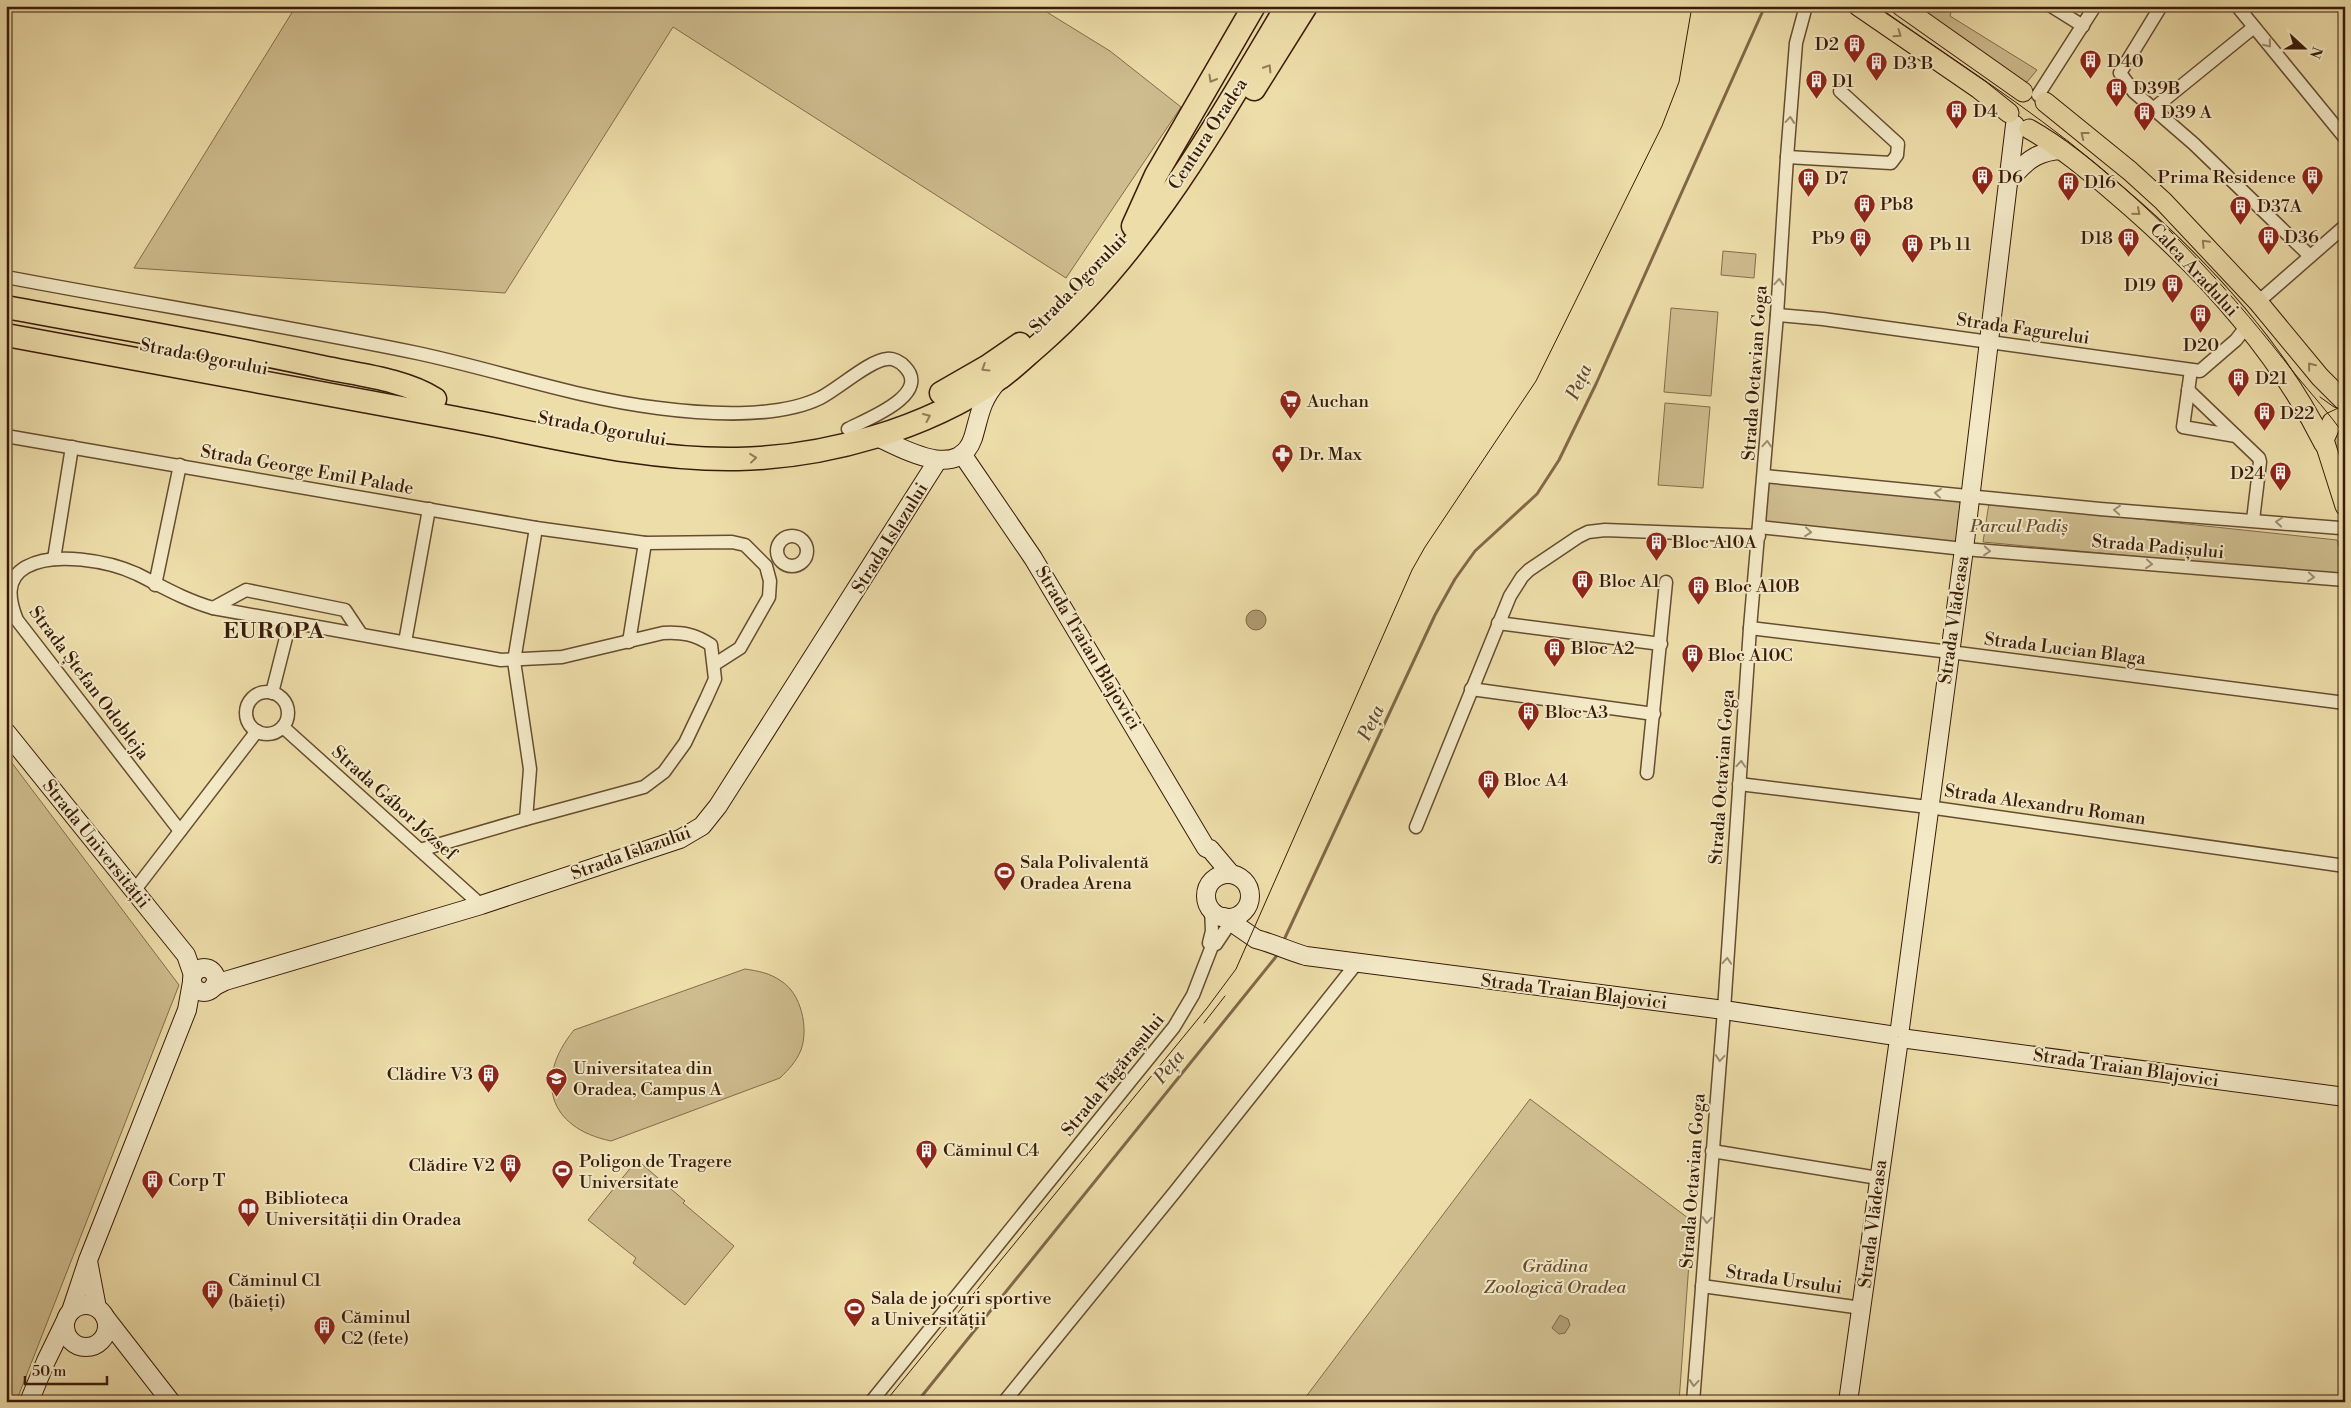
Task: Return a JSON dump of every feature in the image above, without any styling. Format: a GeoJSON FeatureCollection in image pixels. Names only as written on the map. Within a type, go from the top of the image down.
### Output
{"type":"FeatureCollection","features":[{"type":"Feature","properties":{"kind":"highway"},"geometry":{"type":"LineString","coordinates":[[1133,226],[1156,175],[1254,6]]}},
{"type":"Feature","properties":{"kind":"highway","name":"Centura Oradea"},"geometry":{"type":"LineString","coordinates":[[1133,226],[1200,130],[1276,6]]}},
{"type":"Feature","properties":{"kind":"highway","name":"Centura Oradea"},"geometry":{"type":"LineString","coordinates":[[1123,258],[1210,133],[1287,6]]}},
{"type":"Feature","properties":{"kind":"highway"},"geometry":{"type":"LineString","coordinates":[[1123,258],[1145,243],[1174,212],[1219,146],[1306,6]]}},
{"type":"Feature","properties":{"kind":"highway","name":"Strada Ogorului"},"geometry":{"type":"LineString","coordinates":[[6,334],[433,406],[656,440],[706,444],[742,444],[809,437],[848,429],[908,409],[952,388],[988,366],[1048,321],[1100,266],[1133,226]]}},
{"type":"Feature","properties":{"kind":"highway","name":"Strada Ogorului"},"geometry":{"type":"LineString","coordinates":[[6,319],[433,406],[610,447],[704,458],[740,459],[799,453],[875,436],[937,412],[1002,377],[1058,328],[1123,258]]}},
{"type":"Feature","properties":{"kind":"highway"},"geometry":{"type":"LineString","coordinates":[[6,307],[115,328],[242,349],[384,381],[424,393],[433,406],[401,414],[112,368],[6,346]]}},
{"type":"Feature","properties":{"kind":"main road","name":"Calea Aradului"},"geometry":{"type":"LineString","coordinates":[[1858,6],[1979,89],[2020,124],[2062,150],[2158,230],[2200,273],[2246,326],[2298,396],[2324,444],[2345,506]]}},
{"type":"Feature","properties":{"kind":"main road","name":"Calea Aradului"},"geometry":{"type":"LineString","coordinates":[[1901,6],[2035,96],[2144,183],[2209,247],[2258,302],[2320,377],[2345,402]]}},
{"type":"Feature","properties":{"kind":"main road"},"geometry":{"type":"LineString","coordinates":[[2035,96],[2046,114],[2044,120],[2038,126],[2020,124],[2012,101],[2035,96]]}},
{"type":"Feature","properties":{"kind":"main road"},"geometry":{"type":"LineString","coordinates":[[2324,444],[2330,424],[2345,416]]}},
{"type":"Feature","properties":{"kind":"street","name":"Strada Octavian Goga"},"geometry":{"type":"LineString","coordinates":[[1693,1402],[1724,1010],[1750,628],[1777,314],[1796,43],[1806,6]]}},
{"type":"Feature","properties":{"kind":"street"},"geometry":{"type":"LineString","coordinates":[[2051,6],[2083,26]]}},
{"type":"Feature","properties":{"kind":"street"},"geometry":{"type":"LineString","coordinates":[[2035,96],[2095,6]]}},
{"type":"Feature","properties":{"kind":"street"},"geometry":{"type":"LineString","coordinates":[[2161,6],[2120,73],[2134,92],[2194,144],[2310,256]]}},
{"type":"Feature","properties":{"kind":"street"},"geometry":{"type":"LineString","coordinates":[[2237,6],[2345,138]]}},
{"type":"Feature","properties":{"kind":"street"},"geometry":{"type":"LineString","coordinates":[[2153,109],[2254,27]]}},
{"type":"Feature","properties":{"kind":"street"},"geometry":{"type":"LineString","coordinates":[[1787,157],[1891,163],[1897,155],[1898,144],[1840,92]]}},
{"type":"Feature","properties":{"kind":"street","name":"Strada Vlădeasa"},"geometry":{"type":"LineString","coordinates":[[2005,212],[2015,174],[2020,124]]}},
{"type":"Feature","properties":{"kind":"street","name":"Strada Vlădeasa"},"geometry":{"type":"LineString","coordinates":[[1848,1402],[1964,549],[2005,212],[2020,124]]}},
{"type":"Feature","properties":{"kind":"street"},"geometry":{"type":"LineString","coordinates":[[2015,174],[2026,162],[2039,153],[2062,150]]}},
{"type":"Feature","properties":{"kind":"street"},"geometry":{"type":"LineString","coordinates":[[2258,302],[2345,226]]}},
{"type":"Feature","properties":{"kind":"street"},"geometry":{"type":"LineString","coordinates":[[6,277],[416,353],[602,399],[680,411],[709,413],[760,411],[805,404],[822,397],[869,367],[886,359],[895,360],[905,366],[910,374],[910,383],[903,398],[848,429]]}},
{"type":"Feature","properties":{"kind":"street","name":"Strada Fagurelui"},"geometry":{"type":"LineString","coordinates":[[1777,314],[2202,371],[2236,340],[2246,326]]}},
{"type":"Feature","properties":{"kind":"street"},"geometry":{"type":"LineString","coordinates":[[2191,370],[2183,427],[2236,436]]}},
{"type":"Feature","properties":{"kind":"street"},"geometry":{"type":"LineString","coordinates":[[875,436],[917,455],[938,460],[946,460],[962,454],[970,443],[983,402],[1002,377]]}},
{"type":"Feature","properties":{"kind":"street"},"geometry":{"type":"LineString","coordinates":[[2188,390],[2260,462],[2253,520]]}},
{"type":"Feature","properties":{"kind":"street","name":"Strada George Emil Palade"},"geometry":{"type":"LineString","coordinates":[[6,436],[536,528],[645,543],[732,542],[745,545],[766,566]]}},
{"type":"Feature","properties":{"kind":"street"},"geometry":{"type":"LineString","coordinates":[[54,559],[72,447]]}},
{"type":"Feature","properties":{"kind":"street","name":"Strada Traian Blajovici"},"geometry":{"type":"LineString","coordinates":[[962,454],[1033,558],[1206,848],[1210,849],[1231,874]]}},
{"type":"Feature","properties":{"kind":"street","name":"Strada Islazului"},"geometry":{"type":"LineString","coordinates":[[204,980],[230,980],[481,905],[680,839],[702,826],[718,806],[842,615],[938,460]]}},
{"type":"Feature","properties":{"kind":"street","name":"Strada George Emil Palade"},"geometry":{"type":"LineString","coordinates":[[155,585],[180,465]]}},
{"type":"Feature","properties":{"kind":"street","name":"Strada Padișului"},"geometry":{"type":"LineString","coordinates":[[1764,476],[2100,508],[2340,528],[2345,526]]}},
{"type":"Feature","properties":{"kind":"street","name":"Strada George Emil Palade"},"geometry":{"type":"LineString","coordinates":[[405,642],[429,509]]}},
{"type":"Feature","properties":{"kind":"street"},"geometry":{"type":"LineString","coordinates":[[526,818],[530,769],[514,661],[536,528]]}},
{"type":"Feature","properties":{"kind":"street","name":"Strada Padișului"},"geometry":{"type":"LineString","coordinates":[[1416,826],[1510,596],[1522,577],[1588,532],[1613,529],[1759,531],[2345,580]]}},
{"type":"Feature","properties":{"kind":"street"},"geometry":{"type":"LineString","coordinates":[[629,642],[645,543]]}},
{"type":"Feature","properties":{"kind":"street"},"geometry":{"type":"LineString","coordinates":[[714,664],[740,648],[769,597],[770,581],[766,566],[779,558]]}},
{"type":"Feature","properties":{"kind":"street","name":"Strada Ștefan Odobleja"},"geometry":{"type":"LineString","coordinates":[[180,831],[17,620],[10,602],[8,582],[20,570],[35,562],[54,559],[87,560],[136,574],[188,601],[213,608],[514,661],[562,657],[664,633],[680,632],[698,636],[711,645],[715,679],[706,699],[685,743],[664,772],[644,788],[526,818],[420,850]]}},
{"type":"Feature","properties":{"kind":"street"},"geometry":{"type":"LineString","coordinates":[[1647,773],[1666,582]]}},
{"type":"Feature","properties":{"kind":"street"},"geometry":{"type":"LineString","coordinates":[[213,608],[246,590],[345,610],[361,634]]}},
{"type":"Feature","properties":{"kind":"street"},"geometry":{"type":"LineString","coordinates":[[272,692],[290,622]]}},
{"type":"Feature","properties":{"kind":"street"},"geometry":{"type":"LineString","coordinates":[[1498,623],[1661,644]]}},
{"type":"Feature","properties":{"kind":"street","name":"Strada Lucian Blaga"},"geometry":{"type":"LineString","coordinates":[[1750,628],[1950,652],[2345,704]]}},
{"type":"Feature","properties":{"kind":"street"},"geometry":{"type":"LineString","coordinates":[[1471,689],[1654,714]]}},
{"type":"Feature","properties":{"kind":"street"},"geometry":{"type":"LineString","coordinates":[[272,692],[284,701],[288,711],[288,718],[282,727],[271,734],[257,731],[249,723],[247,709],[256,696],[272,692]]}},
{"type":"Feature","properties":{"kind":"street","name":"Strada Gábor József"},"geometry":{"type":"LineString","coordinates":[[282,727],[481,905]]}},
{"type":"Feature","properties":{"kind":"street"},"geometry":{"type":"LineString","coordinates":[[134,891],[257,731]]}},
{"type":"Feature","properties":{"kind":"street","name":"Strada Universității"},"geometry":{"type":"LineString","coordinates":[[6,732],[186,955],[204,980]]}},
{"type":"Feature","properties":{"kind":"street","name":"Strada Alexandru Roman"},"geometry":{"type":"LineString","coordinates":[[1739,784],[1928,807],[2345,866]]}},
{"type":"Feature","properties":{"kind":"street","name":"Strada Traian Blajovici"},"geometry":{"type":"LineString","coordinates":[[1206,848],[1204,852],[1207,863],[1208,888]]}},
{"type":"Feature","properties":{"kind":"street"},"geometry":{"type":"LineString","coordinates":[[1231,874],[1243,880],[1249,888],[1250,898],[1229,914],[1207,898],[1208,888],[1218,877],[1231,874]]}},
{"type":"Feature","properties":{"kind":"street","name":"Strada Traian Blajovici"},"geometry":{"type":"LineString","coordinates":[[1229,914],[1262,934],[1264,940],[1306,956],[1356,964],[1724,1010],[1899,1037],[2345,1096]]}},
{"type":"Feature","properties":{"kind":"street","name":"Strada Făgărașului"},"geometry":{"type":"LineString","coordinates":[[1212,946],[1209,943],[1212,930],[1229,914]]}},
{"type":"Feature","properties":{"kind":"street","name":"Strada Făgărașului"},"geometry":{"type":"LineString","coordinates":[[871,1402],[1174,1027],[1194,996],[1212,946],[1216,944],[1229,914]]}},
{"type":"Feature","properties":{"kind":"street"},"geometry":{"type":"LineString","coordinates":[[1004,1402],[1174,1194],[1356,964]]}},
{"type":"Feature","properties":{"kind":"street"},"geometry":{"type":"LineString","coordinates":[[29,1402],[46,1361],[68,1317],[88,1260],[186,1010],[196,999],[204,980]]}},
{"type":"Feature","properties":{"kind":"street"},"geometry":{"type":"LineString","coordinates":[[1712,1151],[1878,1178]]}},
{"type":"Feature","properties":{"kind":"street"},"geometry":{"type":"LineString","coordinates":[[46,1361],[90,1345],[106,1332],[88,1260]]}},
{"type":"Feature","properties":{"kind":"street","name":"Strada Ursului"},"geometry":{"type":"LineString","coordinates":[[1702,1286],[1862,1308]]}},
{"type":"Feature","properties":{"kind":"street"},"geometry":{"type":"LineString","coordinates":[[130,1348],[90,1345],[71,1341],[66,1330],[68,1317],[83,1305],[101,1312],[130,1348],[171,1402]]}},
{"type":"Feature","properties":{"kind":"green space"},"geometry":{"type":"Polygon","coordinates":[[[296,6],[1037,6],[1110,51],[1181,107],[1066,278],[673,27],[505,293],[134,268],[296,6]]]}},
{"type":"Feature","properties":{"kind":"green space"},"geometry":{"type":"Polygon","coordinates":[[[1899,6],[1953,6],[1950,16],[2037,70],[2027,82],[2012,80],[1899,6]]]}},
{"type":"Feature","properties":{"kind":"green space"},"geometry":{"type":"Polygon","coordinates":[[[1723,251],[1756,254],[1754,278],[1721,275],[1723,251]]]}},
{"type":"Feature","properties":{"kind":"green space"},"geometry":{"type":"Polygon","coordinates":[[[1671,308],[1718,312],[1711,396],[1664,392],[1671,308]]]}},
{"type":"Feature","properties":{"kind":"green space"},"geometry":{"type":"Polygon","coordinates":[[[1665,403],[1710,407],[1703,488],[1658,485],[1665,403]]]}},
{"type":"Feature","properties":{"kind":"green space"},"geometry":{"type":"Polygon","coordinates":[[[2345,425],[2345,474],[2333,442],[2338,429],[2345,425]]]}},
{"type":"Feature","properties":{"kind":"green space","name":"Parcul Padiș"},"geometry":{"type":"Polygon","coordinates":[[[1764,476],[1970,496],[1964,549],[1759,527],[1764,476]]]}},
{"type":"Feature","properties":{"kind":"green space","name":"Parcul Padiș"},"geometry":{"type":"Polygon","coordinates":[[[1989,503],[2337,540],[2345,564],[2345,576],[1983,542],[1989,503]]]}},
{"type":"Feature","properties":{"kind":"green space"},"geometry":{"type":"Polygon","coordinates":[[[6,755],[179,985],[16,1402],[6,1402],[6,755]]]}},
{"type":"Feature","properties":{"kind":"green space"},"geometry":{"type":"Polygon","coordinates":[[[745,969],[768,974],[781,981],[794,994],[802,1012],[804,1032],[801,1050],[795,1062],[780,1078],[611,1141],[590,1135],[573,1125],[561,1113],[554,1099],[552,1083],[554,1066],[562,1048],[574,1030],[745,969]]]}},
{"type":"Feature","properties":{"kind":"green space","name":"Grădina Zoologică Oradea"},"geometry":{"type":"Polygon","coordinates":[[[1530,1099],[1692,1221],[1679,1402],[1302,1402],[1530,1099]]]}},
{"type":"Feature","properties":{"kind":"green space"},"geometry":{"type":"Polygon","coordinates":[[[637,1160],[685,1201],[683,1203],[734,1246],[685,1305],[633,1263],[636,1258],[588,1220],[637,1160]]]}},
{"type":"Feature","properties":{"kind":"shaded area"},"geometry":{"type":"Polygon","coordinates":[[[1256,610],[1263,613],[1266,620],[1263,627],[1256,630],[1249,627],[1246,620],[1249,613],[1256,610]]]}},
{"type":"Feature","properties":{"kind":"shaded area"},"geometry":{"type":"Polygon","coordinates":[[[1560,1315],[1568,1319],[1570,1325],[1565,1333],[1559,1334],[1552,1328],[1560,1315]]]}},
{"type":"Feature","properties":{"kind":"waterway","name":"Peța"},"geometry":{"type":"LineString","coordinates":[[1283,942],[1435,615],[1455,579],[1475,551],[1537,494],[1559,460],[1596,384],[1765,6]]}},
{"type":"Feature","properties":{"kind":"waterway","name":"Peța"},"geometry":{"type":"LineString","coordinates":[[917,1402],[1279,953]]}},
{"type":"Feature","properties":{"kind":"tram line"},"geometry":{"type":"LineString","coordinates":[[885,1402],[1207,1008],[1236,969],[1412,570],[1425,547],[1536,381],[1662,126],[1679,82],[1692,6]]}},
{"type":"Feature","properties":{"kind":"tram line"},"geometry":{"type":"LineString","coordinates":[[1877,6],[2043,122],[2123,187],[2176,237],[2225,289],[2345,436]]}},
{"type":"Feature","properties":{"kind":"tram line"},"geometry":{"type":"LineString","coordinates":[[2320,397],[2334,407],[2345,410]]}},
{"type":"Feature","properties":{"kind":"tram line"},"geometry":{"type":"LineString","coordinates":[[1204,1023],[1225,996]]}},
{"type":"Feature","properties":{"kind":"place","name":"D2"},"geometry":{"type":"Point","coordinates":[1855,63]}},
{"type":"Feature","properties":{"kind":"place","name":"D40"},"geometry":{"type":"Point","coordinates":[2091,80]}},
{"type":"Feature","properties":{"kind":"place","name":"D3 B"},"geometry":{"type":"Point","coordinates":[1877,82]}},
{"type":"Feature","properties":{"kind":"place","name":"D1"},"geometry":{"type":"Point","coordinates":[1816,100]}},
{"type":"Feature","properties":{"kind":"place","name":"D39B"},"geometry":{"type":"Point","coordinates":[2117,107]}},
{"type":"Feature","properties":{"kind":"place","name":"D4"},"geometry":{"type":"Point","coordinates":[1957,130]}},
{"type":"Feature","properties":{"kind":"place","name":"D39 A"},"geometry":{"type":"Point","coordinates":[2145,131]}},
{"type":"Feature","properties":{"kind":"place","name":"D6"},"geometry":{"type":"Point","coordinates":[1982,196]}},
{"type":"Feature","properties":{"kind":"place","name":"Prima Residence"},"geometry":{"type":"Point","coordinates":[2312,196]}},
{"type":"Feature","properties":{"kind":"place","name":"D7"},"geometry":{"type":"Point","coordinates":[1809,197]}},
{"type":"Feature","properties":{"kind":"place","name":"D16"},"geometry":{"type":"Point","coordinates":[2068,201]}},
{"type":"Feature","properties":{"kind":"place","name":"Pb8"},"geometry":{"type":"Point","coordinates":[1864,223]}},
{"type":"Feature","properties":{"kind":"place","name":"D37A"},"geometry":{"type":"Point","coordinates":[2241,225]}},
{"type":"Feature","properties":{"kind":"place","name":"D36"},"geometry":{"type":"Point","coordinates":[2268,256]}},
{"type":"Feature","properties":{"kind":"place","name":"Pb9"},"geometry":{"type":"Point","coordinates":[1861,257]}},
{"type":"Feature","properties":{"kind":"place","name":"D18"},"geometry":{"type":"Point","coordinates":[2129,257]}},
{"type":"Feature","properties":{"kind":"place","name":"Pb 11"},"geometry":{"type":"Point","coordinates":[1913,263]}},
{"type":"Feature","properties":{"kind":"place","name":"D19"},"geometry":{"type":"Point","coordinates":[2172,304]}},
{"type":"Feature","properties":{"kind":"place","name":"D20"},"geometry":{"type":"Point","coordinates":[2201,334]}},
{"type":"Feature","properties":{"kind":"place","name":"D21"},"geometry":{"type":"Point","coordinates":[2239,397]}},
{"type":"Feature","properties":{"kind":"place","name":"Auchan"},"geometry":{"type":"Point","coordinates":[1291,420]}},
{"type":"Feature","properties":{"kind":"place","name":"D22"},"geometry":{"type":"Point","coordinates":[2264,432]}},
{"type":"Feature","properties":{"kind":"place","name":"Dr. Max"},"geometry":{"type":"Point","coordinates":[1283,473]}},
{"type":"Feature","properties":{"kind":"place","name":"D24"},"geometry":{"type":"Point","coordinates":[2281,492]}},
{"type":"Feature","properties":{"kind":"place","name":"Bloc A10A"},"geometry":{"type":"Point","coordinates":[1656,561]}},
{"type":"Feature","properties":{"kind":"place","name":"Bloc A1"},"geometry":{"type":"Point","coordinates":[1583,600]}},
{"type":"Feature","properties":{"kind":"place","name":"Bloc A10B"},"geometry":{"type":"Point","coordinates":[1699,605]}},
{"type":"Feature","properties":{"kind":"place","name":"Bloc A2"},"geometry":{"type":"Point","coordinates":[1555,667]}},
{"type":"Feature","properties":{"kind":"place","name":"Bloc A10C"},"geometry":{"type":"Point","coordinates":[1692,674]}},
{"type":"Feature","properties":{"kind":"place","name":"Bloc A3"},"geometry":{"type":"Point","coordinates":[1529,731]}},
{"type":"Feature","properties":{"kind":"place","name":"Bloc A4"},"geometry":{"type":"Point","coordinates":[1488,799]}},
{"type":"Feature","properties":{"kind":"place","name":"Sala Polivalentă Oradea Arena"},"geometry":{"type":"Point","coordinates":[1004,891]}},
{"type":"Feature","properties":{"kind":"place","name":"Clădire V3"},"geometry":{"type":"Point","coordinates":[489,1093]}},
{"type":"Feature","properties":{"kind":"place","name":"Universitatea din Oradea, Campus A"},"geometry":{"type":"Point","coordinates":[557,1097]}},
{"type":"Feature","properties":{"kind":"place","name":"Căminul C4"},"geometry":{"type":"Point","coordinates":[927,1169]}},
{"type":"Feature","properties":{"kind":"place","name":"Clădire V2"},"geometry":{"type":"Point","coordinates":[511,1184]}},
{"type":"Feature","properties":{"kind":"place","name":"Poligon de Tragere Universitate"},"geometry":{"type":"Point","coordinates":[563,1190]}},
{"type":"Feature","properties":{"kind":"place","name":"Corp T"},"geometry":{"type":"Point","coordinates":[152,1199]}},
{"type":"Feature","properties":{"kind":"place","name":"Biblioteca Universității din Oradea"},"geometry":{"type":"Point","coordinates":[249,1227]}},
{"type":"Feature","properties":{"kind":"place","name":"Căminul C1 (băieți)"},"geometry":{"type":"Point","coordinates":[212,1309]}},
{"type":"Feature","properties":{"kind":"place","name":"Sala de jocuri sportive a Universității"},"geometry":{"type":"Point","coordinates":[855,1327]}},
{"type":"Feature","properties":{"kind":"place","name":"Căminul C2 (fete)"},"geometry":{"type":"Point","coordinates":[325,1346]}},
{"type":"Feature","properties":{"kind":"district","name":"EUROPA"},"geometry":{"type":"Point","coordinates":[274,631]}}]}
